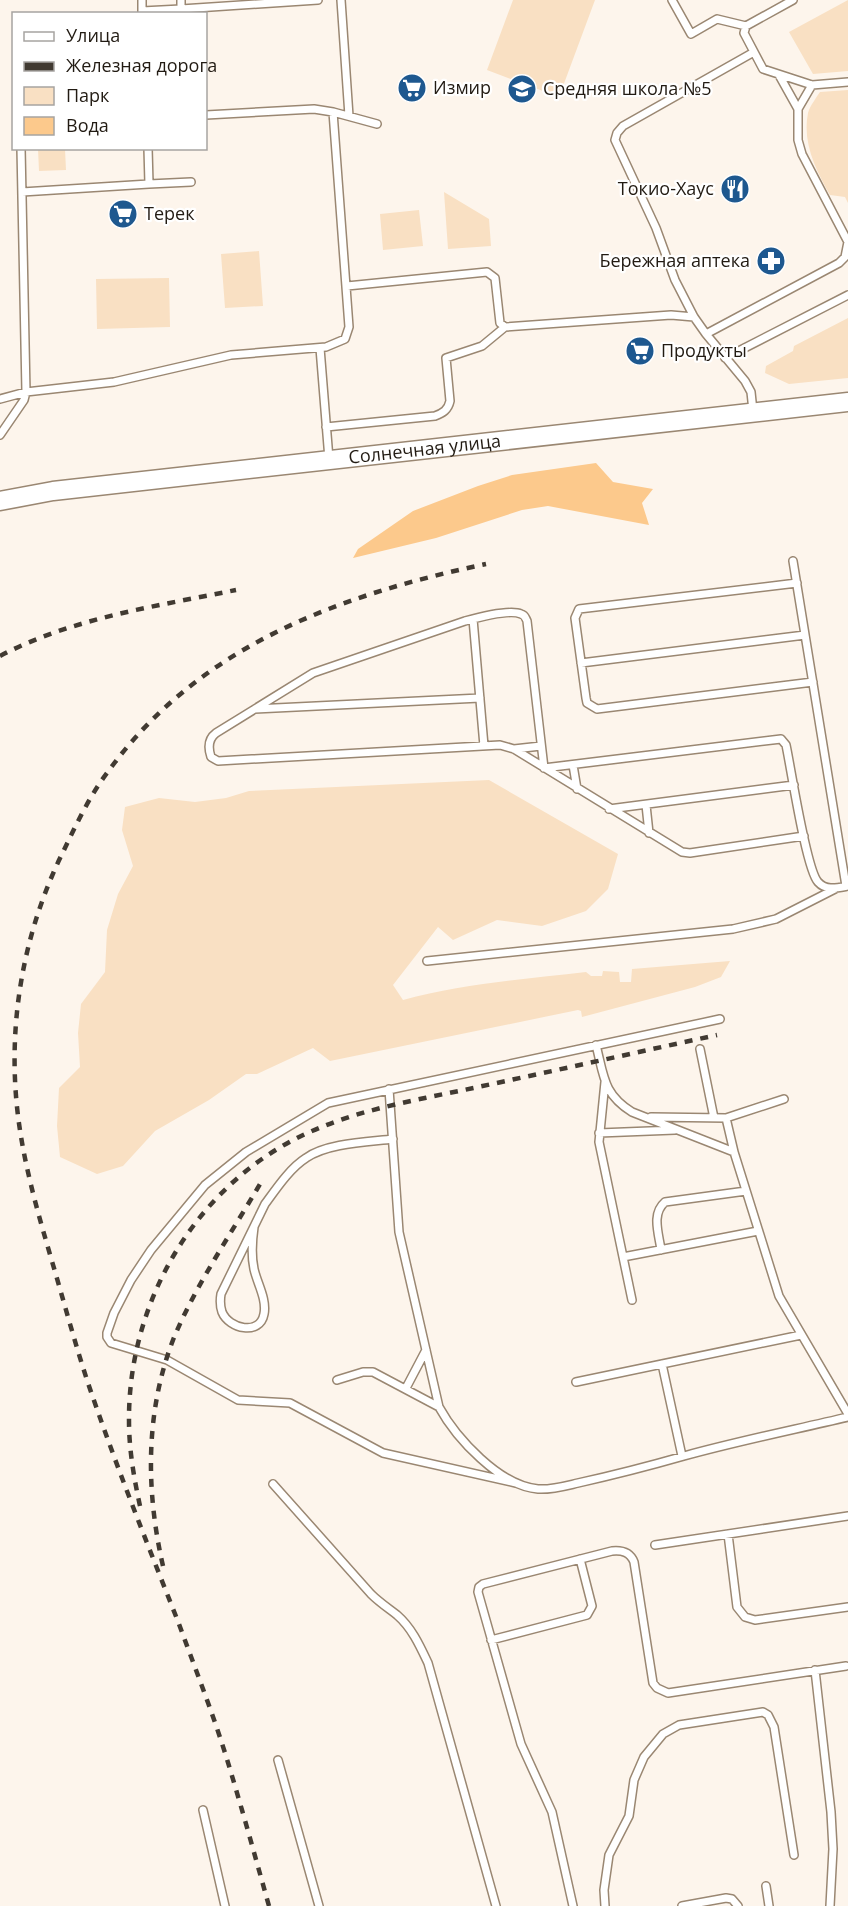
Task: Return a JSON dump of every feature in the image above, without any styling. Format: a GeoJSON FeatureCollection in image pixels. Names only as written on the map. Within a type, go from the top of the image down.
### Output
{"type":"FeatureCollection","features":[{"type":"Feature","properties":{"kind":"street","name":"Солнечная улица"},"geometry":{"type":"LineString","coordinates":[[0,501],[52,491],[848,402]]}},
{"type":"Feature","properties":{"kind":"lane"},"geometry":{"type":"LineString","coordinates":[[181,0],[181,9]]}},
{"type":"Feature","properties":{"kind":"lane"},"geometry":{"type":"LineString","coordinates":[[152,12],[318,0]]}},
{"type":"Feature","properties":{"kind":"lane"},"geometry":{"type":"LineString","coordinates":[[340,0],[349,116]]}},
{"type":"Feature","properties":{"kind":"lane"},"geometry":{"type":"LineString","coordinates":[[672,0],[690,34],[717,19],[746,26],[793,0]]}},
{"type":"Feature","properties":{"kind":"lane"},"geometry":{"type":"LineString","coordinates":[[746,26],[744,33],[763,69],[812,85],[848,82]]}},
{"type":"Feature","properties":{"kind":"lane"},"geometry":{"type":"LineString","coordinates":[[753,411],[751,392],[694,317],[675,280],[656,228],[615,140],[616,133],[623,126],[754,52]]}},
{"type":"Feature","properties":{"kind":"lane"},"geometry":{"type":"LineString","coordinates":[[706,334],[839,263],[845,257],[848,249],[844,233],[802,154],[798,140],[798,109],[779,75]]}},
{"type":"Feature","properties":{"kind":"lane"},"geometry":{"type":"LineString","coordinates":[[798,109],[812,85]]}},
{"type":"Feature","properties":{"kind":"lane"},"geometry":{"type":"LineString","coordinates":[[207,114],[314,109],[377,124]]}},
{"type":"Feature","properties":{"kind":"lane"},"geometry":{"type":"LineString","coordinates":[[0,399],[26,392],[114,382],[237,355],[320,348],[340,342],[349,333],[333,112]]}},
{"type":"Feature","properties":{"kind":"lane"},"geometry":{"type":"LineString","coordinates":[[0,435],[24,400],[26,392],[21,150]]}},
{"type":"Feature","properties":{"kind":"lane"},"geometry":{"type":"LineString","coordinates":[[148,150],[149,184]]}},
{"type":"Feature","properties":{"kind":"lane"},"geometry":{"type":"LineString","coordinates":[[22,192],[191,182]]}},
{"type":"Feature","properties":{"kind":"lane"},"geometry":{"type":"LineString","coordinates":[[844,233],[848,225]]}},
{"type":"Feature","properties":{"kind":"lane"},"geometry":{"type":"LineString","coordinates":[[347,286],[486,272],[495,278],[500,323],[505,327]]}},
{"type":"Feature","properties":{"kind":"lane"},"geometry":{"type":"LineString","coordinates":[[725,358],[848,295]]}},
{"type":"Feature","properties":{"kind":"lane"},"geometry":{"type":"LineString","coordinates":[[326,428],[435,416],[443,413],[450,401],[446,358],[482,346],[505,327],[671,315],[694,317]]}},
{"type":"Feature","properties":{"kind":"lane"},"geometry":{"type":"LineString","coordinates":[[320,348],[329,459]]}},
{"type":"Feature","properties":{"kind":"lane"},"geometry":{"type":"LineString","coordinates":[[427,961],[733,929],[776,919],[835,889],[847,886],[793,561]]}},
{"type":"Feature","properties":{"kind":"lane"},"geometry":{"type":"LineString","coordinates":[[797,583],[579,609],[575,618],[587,703],[597,709],[813,682]]}},
{"type":"Feature","properties":{"kind":"lane"},"geometry":{"type":"LineString","coordinates":[[544,768],[527,621],[518,612],[473,619],[313,673],[213,736],[209,743],[212,759],[218,761],[500,745],[514,749],[577,789],[609,809],[676,850],[690,853],[804,836]]}},
{"type":"Feature","properties":{"kind":"lane"},"geometry":{"type":"LineString","coordinates":[[473,619],[484,746]]}},
{"type":"Feature","properties":{"kind":"lane"},"geometry":{"type":"LineString","coordinates":[[581,663],[805,634]]}},
{"type":"Feature","properties":{"kind":"lane"},"geometry":{"type":"LineString","coordinates":[[254,709],[480,698]]}},
{"type":"Feature","properties":{"kind":"lane"},"geometry":{"type":"LineString","coordinates":[[544,768],[781,739],[786,745],[815,878],[826,888],[835,889]]}},
{"type":"Feature","properties":{"kind":"lane"},"geometry":{"type":"LineString","coordinates":[[514,749],[542,746]]}},
{"type":"Feature","properties":{"kind":"lane"},"geometry":{"type":"LineString","coordinates":[[573,765],[577,789]]}},
{"type":"Feature","properties":{"kind":"lane"},"geometry":{"type":"LineString","coordinates":[[609,809],[794,785]]}},
{"type":"Feature","properties":{"kind":"lane"},"geometry":{"type":"LineString","coordinates":[[646,805],[649,833]]}},
{"type":"Feature","properties":{"kind":"lane"},"geometry":{"type":"LineString","coordinates":[[720,1019],[328,1103],[246,1152],[205,1185],[151,1250],[114,1313],[107,1337],[111,1343],[167,1360],[238,1400],[290,1403],[383,1453],[537,1489],[549,1489],[647,1468],[682,1456],[848,1415],[779,1296],[734,1152],[726,1118]]}},
{"type":"Feature","properties":{"kind":"lane"},"geometry":{"type":"LineString","coordinates":[[596,1045],[605,1080],[614,1099],[632,1112],[734,1152]]}},
{"type":"Feature","properties":{"kind":"lane"},"geometry":{"type":"LineString","coordinates":[[700,1049],[714,1118]]}},
{"type":"Feature","properties":{"kind":"lane"},"geometry":{"type":"LineString","coordinates":[[605,1080],[599,1142],[632,1300]]}},
{"type":"Feature","properties":{"kind":"lane"},"geometry":{"type":"LineString","coordinates":[[389,1089],[399,1232],[440,1407],[463,1440],[494,1469],[516,1483]]}},
{"type":"Feature","properties":{"kind":"lane"},"geometry":{"type":"LineString","coordinates":[[645,1116],[726,1118],[784,1099]]}},
{"type":"Feature","properties":{"kind":"lane"},"geometry":{"type":"LineString","coordinates":[[599,1133],[679,1130]]}},
{"type":"Feature","properties":{"kind":"lane"},"geometry":{"type":"LineString","coordinates":[[254,1227],[253,1264],[265,1308],[259,1324],[246,1328],[231,1324],[224,1317],[220,1303],[221,1294],[254,1227],[269,1198],[305,1158],[336,1147],[393,1139]]}},
{"type":"Feature","properties":{"kind":"lane"},"geometry":{"type":"LineString","coordinates":[[661,1250],[657,1216],[660,1206],[665,1202],[746,1191]]}},
{"type":"Feature","properties":{"kind":"lane"},"geometry":{"type":"LineString","coordinates":[[623,1257],[758,1231]]}},
{"type":"Feature","properties":{"kind":"lane"},"geometry":{"type":"LineString","coordinates":[[576,1382],[801,1335]]}},
{"type":"Feature","properties":{"kind":"lane"},"geometry":{"type":"LineString","coordinates":[[406,1388],[426,1350]]}},
{"type":"Feature","properties":{"kind":"lane"},"geometry":{"type":"LineString","coordinates":[[663,1364],[682,1456]]}},
{"type":"Feature","properties":{"kind":"lane"},"geometry":{"type":"LineString","coordinates":[[337,1380],[363,1372],[373,1372],[440,1407]]}},
{"type":"Feature","properties":{"kind":"lane"},"geometry":{"type":"LineString","coordinates":[[273,1484],[371,1594],[403,1622],[418,1641],[428,1663],[496,1906]]}},
{"type":"Feature","properties":{"kind":"lane"},"geometry":{"type":"LineString","coordinates":[[655,1545],[848,1516]]}},
{"type":"Feature","properties":{"kind":"lane"},"geometry":{"type":"LineString","coordinates":[[728,1534],[737,1607],[746,1617],[754,1620],[848,1607]]}},
{"type":"Feature","properties":{"kind":"lane"},"geometry":{"type":"LineString","coordinates":[[573,1906],[552,1812],[521,1744],[478,1592],[479,1587],[483,1584],[618,1550],[632,1557],[653,1683],[662,1692],[668,1693],[846,1666]]}},
{"type":"Feature","properties":{"kind":"lane"},"geometry":{"type":"LineString","coordinates":[[491,1640],[587,1615],[592,1606],[580,1559]]}},
{"type":"Feature","properties":{"kind":"lane"},"geometry":{"type":"LineString","coordinates":[[815,1670],[831,1812],[833,1849],[830,1906]]}},
{"type":"Feature","properties":{"kind":"lane"},"geometry":{"type":"LineString","coordinates":[[606,1906],[604,1890],[607,1865],[614,1844],[629,1816],[638,1768],[663,1734],[679,1725],[763,1712],[768,1715],[774,1727],[794,1855]]}},
{"type":"Feature","properties":{"kind":"lane"},"geometry":{"type":"LineString","coordinates":[[278,1760],[319,1906]]}},
{"type":"Feature","properties":{"kind":"lane"},"geometry":{"type":"LineString","coordinates":[[202,1810],[225,1906]]}},
{"type":"Feature","properties":{"kind":"lane"},"geometry":{"type":"LineString","coordinates":[[766,1886],[769,1906]]}},
{"type":"Feature","properties":{"kind":"lane"},"geometry":{"type":"LineString","coordinates":[[682,1906],[726,1898],[732,1899],[738,1906]]}},
{"type":"Feature","properties":{"kind":"green space"},"geometry":{"type":"Polygon","coordinates":[[[513,0],[595,0],[559,97],[487,70],[513,0]]]}},
{"type":"Feature","properties":{"kind":"green space"},"geometry":{"type":"Polygon","coordinates":[[[848,0],[848,71],[813,74],[789,32],[848,0]]]}},
{"type":"Feature","properties":{"kind":"green space"},"geometry":{"type":"Polygon","coordinates":[[[848,90],[848,203],[845,197],[830,195],[825,186],[815,166],[809,146],[807,124],[809,110],[820,92],[848,90]]]}},
{"type":"Feature","properties":{"kind":"green space"},"geometry":{"type":"Polygon","coordinates":[[[38,150],[65,150],[66,170],[39,171],[38,150]]]}},
{"type":"Feature","properties":{"kind":"green space"},"geometry":{"type":"Polygon","coordinates":[[[444,192],[489,219],[491,246],[448,249],[444,192]]]}},
{"type":"Feature","properties":{"kind":"green space"},"geometry":{"type":"Polygon","coordinates":[[[419,210],[423,246],[383,250],[380,214],[419,210]]]}},
{"type":"Feature","properties":{"kind":"green space"},"geometry":{"type":"Polygon","coordinates":[[[259,251],[263,306],[225,308],[221,254],[259,251]]]}},
{"type":"Feature","properties":{"kind":"green space"},"geometry":{"type":"Polygon","coordinates":[[[169,278],[170,327],[97,329],[96,279],[169,278]]]}},
{"type":"Feature","properties":{"kind":"green space"},"geometry":{"type":"Polygon","coordinates":[[[848,318],[848,378],[789,384],[765,373],[766,366],[793,351],[794,346],[848,318]]]}},
{"type":"Feature","properties":{"kind":"green space"},"geometry":{"type":"Polygon","coordinates":[[[489,780],[618,854],[608,889],[586,911],[542,926],[497,920],[453,940],[438,927],[393,985],[403,1000],[471,986],[586,972],[591,976],[602,976],[603,971],[619,972],[620,982],[631,982],[632,969],[730,961],[721,977],[695,987],[582,1017],[581,1011],[578,1010],[330,1061],[313,1048],[257,1074],[246,1074],[209,1100],[155,1131],[123,1166],[97,1174],[60,1157],[57,1126],[59,1088],[80,1067],[78,1033],[81,1004],[105,972],[107,930],[118,894],[133,866],[122,830],[125,807],[159,798],[195,802],[226,798],[249,791],[489,780]]]}},
{"type":"Feature","properties":{"kind":"water"},"geometry":{"type":"Polygon","coordinates":[[[596,463],[613,482],[653,489],[642,503],[649,525],[548,506],[522,510],[436,538],[353,558],[358,549],[413,511],[512,475],[596,463]]]}},
{"type":"Feature","properties":{"kind":"railway"},"geometry":{"type":"LineString","coordinates":[[269,1906],[221,1739],[91,1392],[38,1213],[23,1150],[17,1107],[15,1042],[22,976],[29,944],[49,882],[89,801],[100,782],[143,729],[184,691],[228,659],[276,632],[325,610],[378,592],[486,564]]}},
{"type":"Feature","properties":{"kind":"railway"},"geometry":{"type":"LineString","coordinates":[[0,656],[56,632],[85,623],[236,590]]}},
{"type":"Feature","properties":{"kind":"railway"},"geometry":{"type":"LineString","coordinates":[[140,1506],[132,1464],[129,1421],[132,1376],[141,1331],[157,1289],[178,1249],[204,1212],[236,1180],[272,1153],[312,1131],[352,1116],[415,1100],[717,1035]]}},
{"type":"Feature","properties":{"kind":"railway"},"geometry":{"type":"LineString","coordinates":[[163,1566],[153,1510],[151,1453],[157,1396],[164,1368],[173,1340],[192,1300],[260,1184]]}},
{"type":"Feature","properties":{"kind":"place","name":"Измир"},"geometry":{"type":"Point","coordinates":[412,88]}},
{"type":"Feature","properties":{"kind":"place","name":"Средняя школа №5"},"geometry":{"type":"Point","coordinates":[522,89]}},
{"type":"Feature","properties":{"kind":"place","name":"Токио-Хаус"},"geometry":{"type":"Point","coordinates":[735,189]}},
{"type":"Feature","properties":{"kind":"place","name":"Терек"},"geometry":{"type":"Point","coordinates":[123,214]}},
{"type":"Feature","properties":{"kind":"place","name":"Бережная аптека"},"geometry":{"type":"Point","coordinates":[771,261]}},
{"type":"Feature","properties":{"kind":"place","name":"Продукты"},"geometry":{"type":"Point","coordinates":[640,351]}}]}
